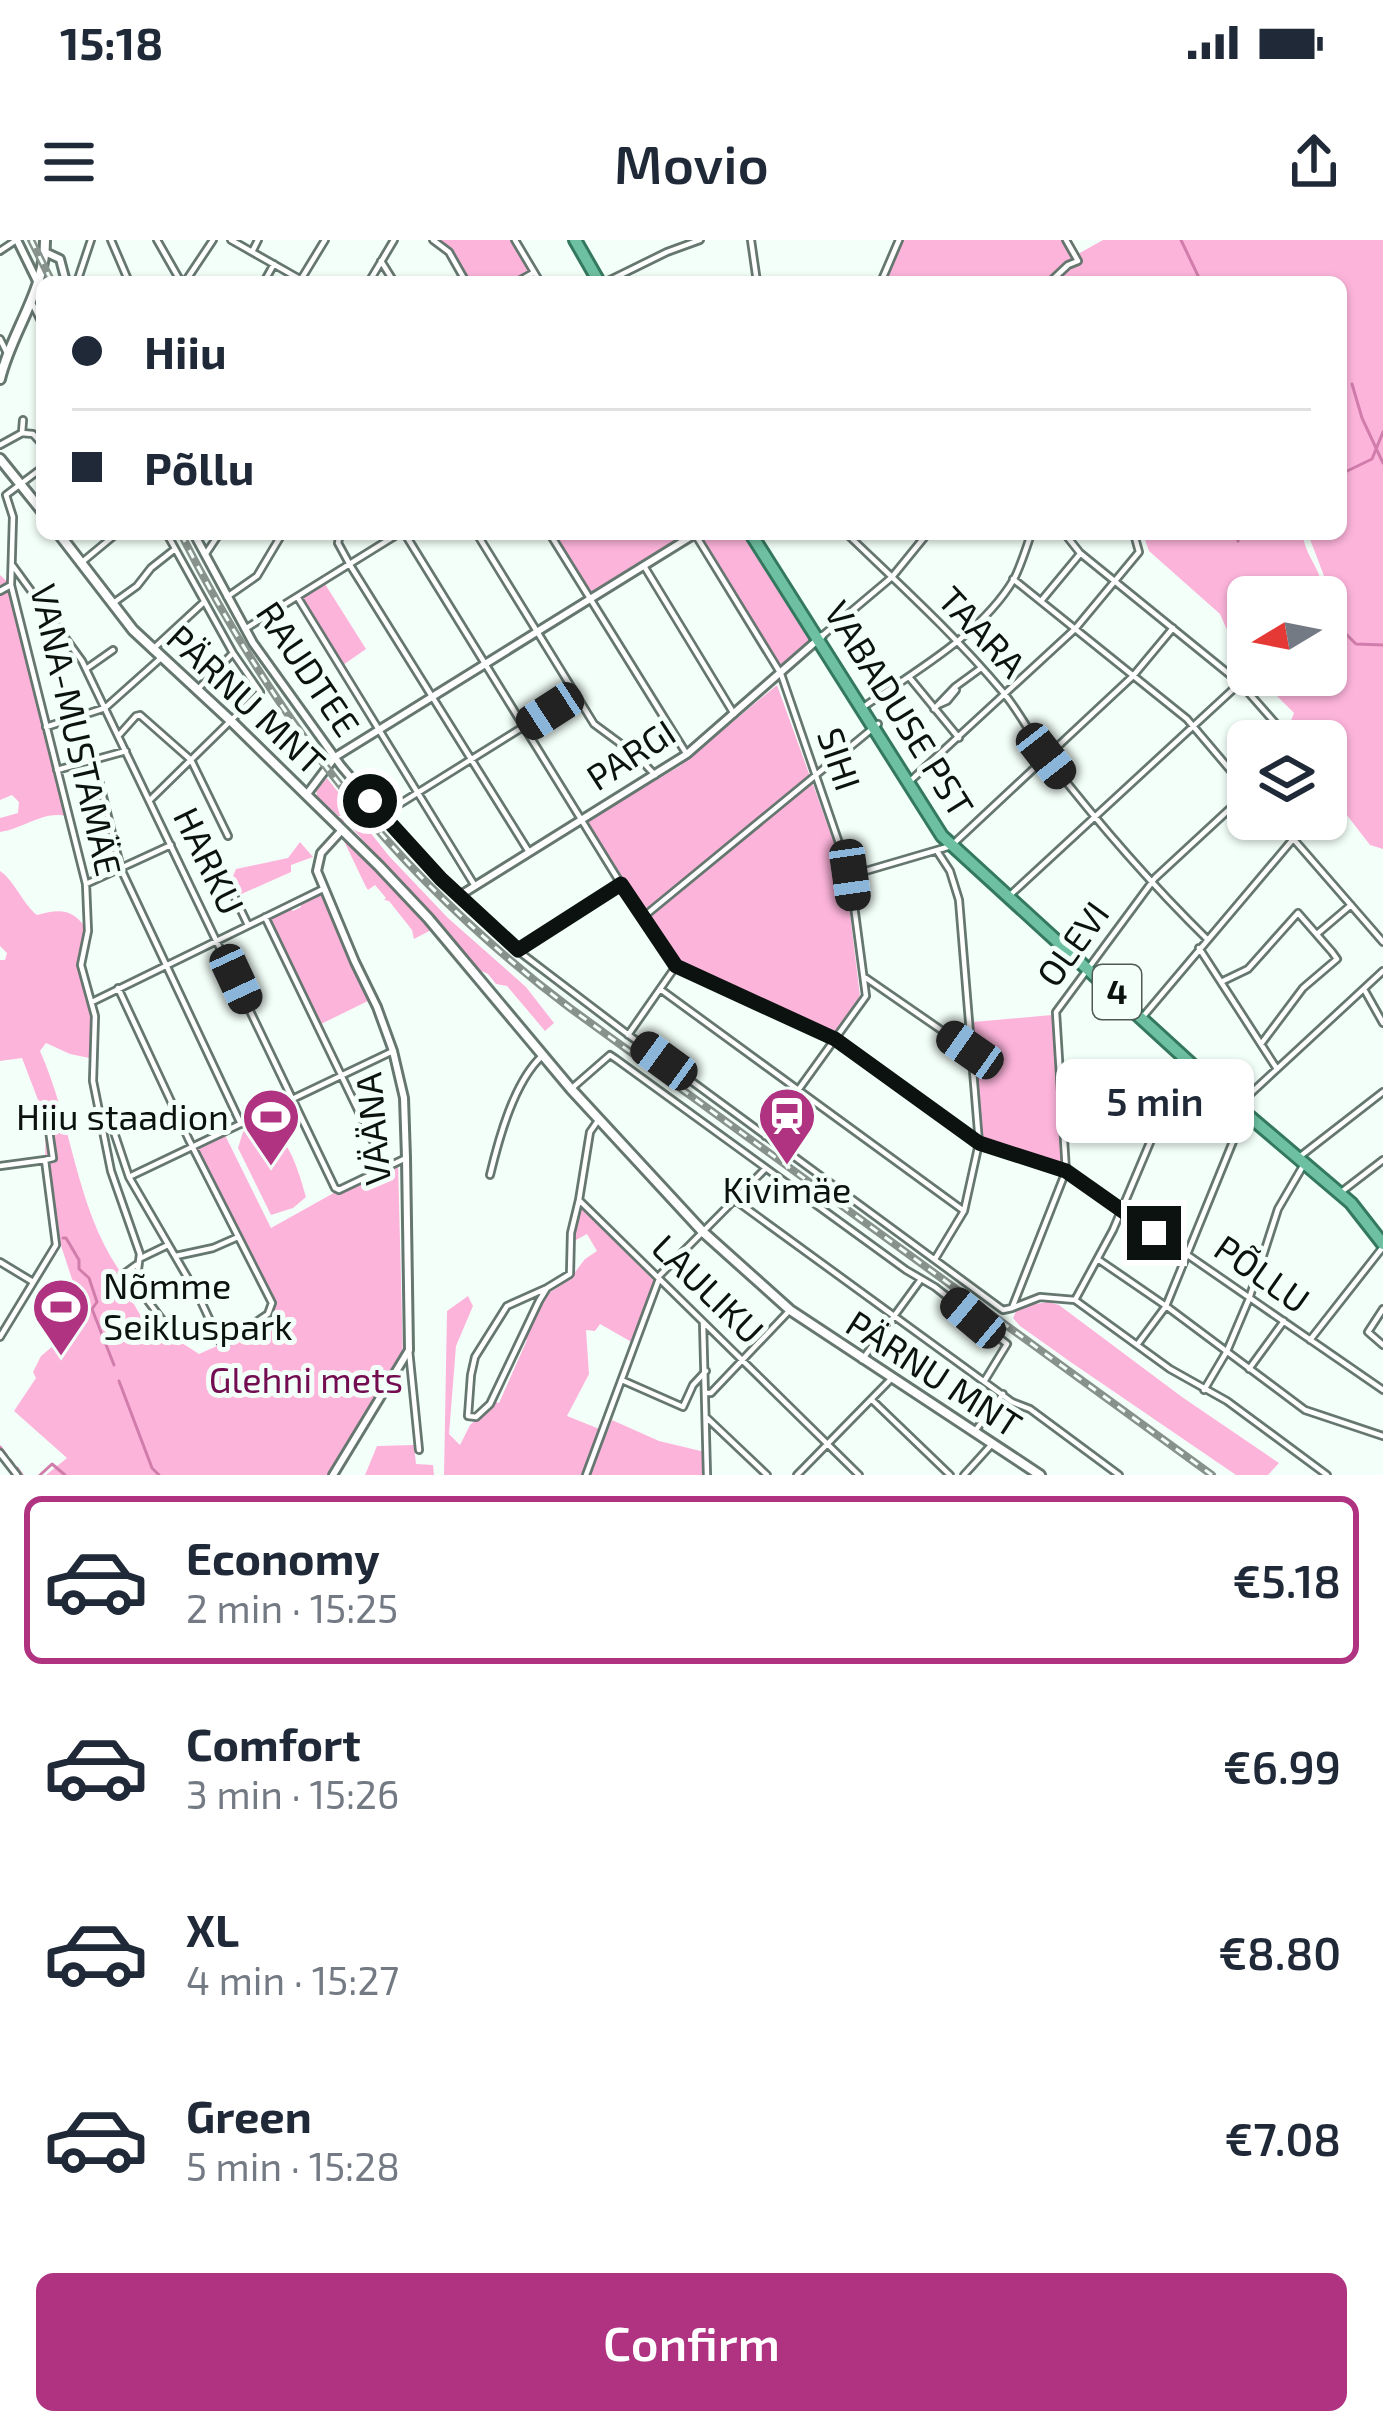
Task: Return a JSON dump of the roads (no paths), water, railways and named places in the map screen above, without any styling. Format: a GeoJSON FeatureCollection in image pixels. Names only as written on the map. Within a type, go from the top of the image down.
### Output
{"type":"FeatureCollection","features":[{"type":"Feature","properties":{"kind":"highway"},"geometry":{"type":"LineString","coordinates":[[578,240],[599,276]]}},
{"type":"Feature","properties":{"kind":"highway","name":"VABADUSE PST"},"geometry":{"type":"LineString","coordinates":[[759,540],[876,725],[946,847],[1009,896],[1188,1061],[1341,1192],[1382,1239]]}},
{"type":"Feature","properties":{"kind":"highway","name":"VABADUSE PST"},"geometry":{"type":"LineString","coordinates":[[1142,1018],[1242,1109]]}},
{"type":"Feature","properties":{"kind":"main road"},"geometry":{"type":"LineString","coordinates":[[41,276],[45,240]]}},
{"type":"Feature","properties":{"kind":"main road"},"geometry":{"type":"LineString","coordinates":[[0,379],[36,293]]}},
{"type":"Feature","properties":{"kind":"main road"},"geometry":{"type":"LineString","coordinates":[[0,459],[36,504]]}},
{"type":"Feature","properties":{"kind":"main road","name":"PÄRNU MNT"},"geometry":{"type":"LineString","coordinates":[[63,540],[156,654],[310,790],[321,808],[437,929],[571,1089],[704,1232],[790,1310],[1040,1475]]}},
{"type":"Feature","properties":{"kind":"street"},"geometry":{"type":"LineString","coordinates":[[0,250],[17,240],[36,279]]}},
{"type":"Feature","properties":{"kind":"street"},"geometry":{"type":"LineString","coordinates":[[79,276],[91,240]]}},
{"type":"Feature","properties":{"kind":"street"},"geometry":{"type":"LineString","coordinates":[[111,240],[126,276]]}},
{"type":"Feature","properties":{"kind":"street"},"geometry":{"type":"LineString","coordinates":[[157,240],[182,276]]}},
{"type":"Feature","properties":{"kind":"street"},"geometry":{"type":"LineString","coordinates":[[189,276],[213,240]]}},
{"type":"Feature","properties":{"kind":"street"},"geometry":{"type":"LineString","coordinates":[[231,240],[294,276]]}},
{"type":"Feature","properties":{"kind":"street"},"geometry":{"type":"LineString","coordinates":[[252,252],[258,240]]}},
{"type":"Feature","properties":{"kind":"street"},"geometry":{"type":"LineString","coordinates":[[305,276],[325,240]]}},
{"type":"Feature","properties":{"kind":"street"},"geometry":{"type":"LineString","coordinates":[[372,276],[394,240]]}},
{"type":"Feature","properties":{"kind":"street"},"geometry":{"type":"LineString","coordinates":[[434,240],[449,253],[462,276]]}},
{"type":"Feature","properties":{"kind":"street"},"geometry":{"type":"LineString","coordinates":[[515,240],[537,276]]}},
{"type":"Feature","properties":{"kind":"street"},"geometry":{"type":"LineString","coordinates":[[660,240],[667,252]]}},
{"type":"Feature","properties":{"kind":"street"},"geometry":{"type":"LineString","coordinates":[[616,276],[700,240]]}},
{"type":"Feature","properties":{"kind":"street"},"geometry":{"type":"LineString","coordinates":[[751,240],[756,276]]}},
{"type":"Feature","properties":{"kind":"street"},"geometry":{"type":"LineString","coordinates":[[884,276],[899,240]]}},
{"type":"Feature","properties":{"kind":"street"},"geometry":{"type":"LineString","coordinates":[[1056,276],[1078,261],[1066,240]]}},
{"type":"Feature","properties":{"kind":"street"},"geometry":{"type":"LineString","coordinates":[[45,252],[60,260],[64,276]]}},
{"type":"Feature","properties":{"kind":"street"},"geometry":{"type":"LineString","coordinates":[[381,261],[390,276]]}},
{"type":"Feature","properties":{"kind":"street"},"geometry":{"type":"LineString","coordinates":[[267,276],[274,264]]}},
{"type":"Feature","properties":{"kind":"street"},"geometry":{"type":"LineString","coordinates":[[528,276],[535,272]]}},
{"type":"Feature","properties":{"kind":"street"},"geometry":{"type":"LineString","coordinates":[[32,303],[36,311]]}},
{"type":"Feature","properties":{"kind":"street"},"geometry":{"type":"LineString","coordinates":[[0,339],[7,353]]}},
{"type":"Feature","properties":{"kind":"street"},"geometry":{"type":"LineString","coordinates":[[22,433],[23,420]]}},
{"type":"Feature","properties":{"kind":"street"},"geometry":{"type":"LineString","coordinates":[[0,445],[22,433],[36,437]]}},
{"type":"Feature","properties":{"kind":"street"},"geometry":{"type":"LineString","coordinates":[[20,483],[36,472]]}},
{"type":"Feature","properties":{"kind":"street","name":"VANA-MUSTAMÄE"},"geometry":{"type":"LineString","coordinates":[[20,483],[5,495],[14,517],[11,585],[86,884],[88,931],[81,965],[96,1036],[93,1081],[112,1171],[140,1261],[136,1285],[163,1321],[165,1337]]}},
{"type":"Feature","properties":{"kind":"street"},"geometry":{"type":"LineString","coordinates":[[80,563],[109,540]]}},
{"type":"Feature","properties":{"kind":"street","name":"RAUDTEE"},"geometry":{"type":"LineString","coordinates":[[170,540],[260,692],[231,721]]}},
{"type":"Feature","properties":{"kind":"street","name":"RAUDTEE"},"geometry":{"type":"LineString","coordinates":[[197,540],[245,629],[335,757],[459,896],[518,950],[628,1035],[1003,1310],[1012,1308]]}},
{"type":"Feature","properties":{"kind":"street"},"geometry":{"type":"LineString","coordinates":[[205,555],[215,540]]}},
{"type":"Feature","properties":{"kind":"street"},"geometry":{"type":"LineString","coordinates":[[227,597],[257,576],[278,540]]}},
{"type":"Feature","properties":{"kind":"street"},"geometry":{"type":"LineString","coordinates":[[339,540],[529,852]]}},
{"type":"Feature","properties":{"kind":"street"},"geometry":{"type":"LineString","coordinates":[[245,629],[392,540]]}},
{"type":"Feature","properties":{"kind":"street"},"geometry":{"type":"LineString","coordinates":[[406,540],[676,966],[628,1035]]}},
{"type":"Feature","properties":{"kind":"street"},"geometry":{"type":"LineString","coordinates":[[481,540],[594,724],[655,775]]}},
{"type":"Feature","properties":{"kind":"street"},"geometry":{"type":"LineString","coordinates":[[554,540],[687,754]]}},
{"type":"Feature","properties":{"kind":"street"},"geometry":{"type":"LineString","coordinates":[[310,790],[335,757],[685,540]]}},
{"type":"Feature","properties":{"kind":"street","name":"SIHI"},"geometry":{"type":"LineString","coordinates":[[698,540],[781,674],[850,875],[866,995]]}},
{"type":"Feature","properties":{"kind":"street","name":"TAARA"},"geometry":{"type":"LineString","coordinates":[[853,540],[1005,694],[1094,816],[1150,883],[1208,939]]}},
{"type":"Feature","properties":{"kind":"street","name":"PARGI"},"geometry":{"type":"LineString","coordinates":[[459,896],[687,754],[892,577],[922,540]]}},
{"type":"Feature","properties":{"kind":"street"},"geometry":{"type":"LineString","coordinates":[[864,707],[982,618],[1013,579],[1029,540]]}},
{"type":"Feature","properties":{"kind":"street"},"geometry":{"type":"LineString","coordinates":[[1070,540],[1080,554],[1227,672]]}},
{"type":"Feature","properties":{"kind":"street"},"geometry":{"type":"LineString","coordinates":[[910,781],[1076,629],[1139,552],[1136,540]]}},
{"type":"Feature","properties":{"kind":"street"},"geometry":{"type":"LineString","coordinates":[[112,604],[175,549]]}},
{"type":"Feature","properties":{"kind":"street"},"geometry":{"type":"LineString","coordinates":[[1041,601],[1080,554]]}},
{"type":"Feature","properties":{"kind":"street","name":"HARKU"},"geometry":{"type":"LineString","coordinates":[[12,565],[86,669],[335,1188],[406,1158]]}},
{"type":"Feature","properties":{"kind":"street"},"geometry":{"type":"LineString","coordinates":[[644,566],[734,714]]}},
{"type":"Feature","properties":{"kind":"street"},"geometry":{"type":"LineString","coordinates":[[1013,579],[1192,726],[1227,767]]}},
{"type":"Feature","properties":{"kind":"street"},"geometry":{"type":"LineString","coordinates":[[0,591],[11,585]]}},
{"type":"Feature","properties":{"kind":"street"},"geometry":{"type":"LineString","coordinates":[[298,598],[475,886]]}},
{"type":"Feature","properties":{"kind":"street"},"geometry":{"type":"LineString","coordinates":[[46,727],[105,708],[204,602]]}},
{"type":"Feature","properties":{"kind":"street"},"geometry":{"type":"LineString","coordinates":[[850,875],[946,847],[1133,676],[1173,628]]}},
{"type":"Feature","properties":{"kind":"street"},"geometry":{"type":"LineString","coordinates":[[86,669],[113,650]]}},
{"type":"Feature","properties":{"kind":"street"},"geometry":{"type":"LineString","coordinates":[[197,691],[233,652]]}},
{"type":"Feature","properties":{"kind":"street"},"geometry":{"type":"LineString","coordinates":[[936,707],[981,668]]}},
{"type":"Feature","properties":{"kind":"street"},"geometry":{"type":"LineString","coordinates":[[908,676],[959,738]]}},
{"type":"Feature","properties":{"kind":"street"},"geometry":{"type":"LineString","coordinates":[[382,815],[576,694]]}},
{"type":"Feature","properties":{"kind":"street"},"geometry":{"type":"LineString","coordinates":[[1009,896],[1227,695]]}},
{"type":"Feature","properties":{"kind":"street"},"geometry":{"type":"LineString","coordinates":[[1251,696],[1273,720]]}},
{"type":"Feature","properties":{"kind":"street"},"geometry":{"type":"LineString","coordinates":[[119,736],[140,716],[191,760],[228,836]]}},
{"type":"Feature","properties":{"kind":"street"},"geometry":{"type":"LineString","coordinates":[[150,800],[231,721]]}},
{"type":"Feature","properties":{"kind":"street"},"geometry":{"type":"LineString","coordinates":[[642,918],[876,725]]}},
{"type":"Feature","properties":{"kind":"street"},"geometry":{"type":"LineString","coordinates":[[57,770],[126,751]]}},
{"type":"Feature","properties":{"kind":"street"},"geometry":{"type":"LineString","coordinates":[[94,760],[121,869],[241,1124]]}},
{"type":"Feature","properties":{"kind":"street","name":"OLEVI"},"geometry":{"type":"LineString","coordinates":[[1012,1308],[1066,1171],[1056,1012],[1150,883],[1227,811]]}},
{"type":"Feature","properties":{"kind":"street"},"geometry":{"type":"LineString","coordinates":[[92,1002],[323,889],[318,858],[344,829]]}},
{"type":"Feature","properties":{"kind":"street"},"geometry":{"type":"LineString","coordinates":[[1142,1018],[1292,840]]}},
{"type":"Feature","properties":{"kind":"street"},"geometry":{"type":"LineString","coordinates":[[1296,840],[1383,942]]}},
{"type":"Feature","properties":{"kind":"street"},"geometry":{"type":"LineString","coordinates":[[86,884],[171,845]]}},
{"type":"Feature","properties":{"kind":"street"},"geometry":{"type":"LineString","coordinates":[[935,1259],[964,1211],[979,1143],[959,900],[946,847]]}},
{"type":"Feature","properties":{"kind":"street"},"geometry":{"type":"LineString","coordinates":[[226,879],[248,925]]}},
{"type":"Feature","properties":{"kind":"street"},"geometry":{"type":"LineString","coordinates":[[518,950],[621,884]]}},
{"type":"Feature","properties":{"kind":"street","name":"VÄÄNA"},"geometry":{"type":"LineString","coordinates":[[323,889],[377,1007],[404,1098],[409,1350],[419,1450]]}},
{"type":"Feature","properties":{"kind":"street"},"geometry":{"type":"LineString","coordinates":[[1317,934],[1352,905]]}},
{"type":"Feature","properties":{"kind":"street"},"geometry":{"type":"LineString","coordinates":[[1221,982],[1249,969],[1298,913],[1336,959],[1303,988],[1261,1044]]}},
{"type":"Feature","properties":{"kind":"street"},"geometry":{"type":"LineString","coordinates":[[265,917],[385,1167]]}},
{"type":"Feature","properties":{"kind":"street"},"geometry":{"type":"LineString","coordinates":[[1199,948],[1277,1069]]}},
{"type":"Feature","properties":{"kind":"street","name":"PÕLLU"},"geometry":{"type":"LineString","coordinates":[[676,966],[835,1039],[979,1143],[1066,1171],[1383,1390]]}},
{"type":"Feature","properties":{"kind":"street"},"geometry":{"type":"LineString","coordinates":[[1137,1345],[1166,1306],[1242,1109],[1277,1069],[1383,971]]}},
{"type":"Feature","properties":{"kind":"street"},"geometry":{"type":"LineString","coordinates":[[863,976],[970,1050]]}},
{"type":"Feature","properties":{"kind":"street"},"geometry":{"type":"LineString","coordinates":[[766,1136],[876,985]]}},
{"type":"Feature","properties":{"kind":"street"},"geometry":{"type":"LineString","coordinates":[[99,1112],[113,1129],[129,1178],[220,1342],[268,1314],[272,1308],[118,988]]}},
{"type":"Feature","properties":{"kind":"street"},"geometry":{"type":"LineString","coordinates":[[660,989],[964,1211]]}},
{"type":"Feature","properties":{"kind":"street"},"geometry":{"type":"LineString","coordinates":[[1364,989],[1383,1023]]}},
{"type":"Feature","properties":{"kind":"street"},"geometry":{"type":"LineString","coordinates":[[129,1178],[392,1051]]}},
{"type":"Feature","properties":{"kind":"street"},"geometry":{"type":"LineString","coordinates":[[571,1089],[610,1055],[935,1286],[1007,1344],[985,1380]]}},
{"type":"Feature","properties":{"kind":"street"},"geometry":{"type":"LineString","coordinates":[[490,1175],[513,1104],[542,1056]]}},
{"type":"Feature","properties":{"kind":"street"},"geometry":{"type":"LineString","coordinates":[[1075,1300],[1099,1260],[1188,1061]]}},
{"type":"Feature","properties":{"kind":"street"},"geometry":{"type":"LineString","coordinates":[[1061,1086],[1168,1100]]}},
{"type":"Feature","properties":{"kind":"street"},"geometry":{"type":"LineString","coordinates":[[1204,1390],[1227,1351],[1278,1208],[1303,1159],[1383,1093]]}},
{"type":"Feature","properties":{"kind":"street"},"geometry":{"type":"LineString","coordinates":[[0,1166],[53,1158],[46,1110]]}},
{"type":"Feature","properties":{"kind":"street"},"geometry":{"type":"LineString","coordinates":[[548,1288],[490,1404],[476,1417],[468,1416],[475,1357],[509,1304],[570,1274],[571,1233],[590,1132],[599,1120]]}},
{"type":"Feature","properties":{"kind":"street"},"geometry":{"type":"LineString","coordinates":[[0,1337],[57,1240],[45,1160]]}},
{"type":"Feature","properties":{"kind":"street"},"geometry":{"type":"LineString","coordinates":[[1341,1192],[1383,1160]]}},
{"type":"Feature","properties":{"kind":"street"},"geometry":{"type":"LineString","coordinates":[[586,1475],[658,1278],[765,1169]]}},
{"type":"Feature","properties":{"kind":"street","name":"LAULIKU"},"geometry":{"type":"LineString","coordinates":[[579,1200],[859,1475]]}},
{"type":"Feature","properties":{"kind":"street"},"geometry":{"type":"LineString","coordinates":[[735,1200],[1119,1475]]}},
{"type":"Feature","properties":{"kind":"street"},"geometry":{"type":"LineString","coordinates":[[176,1256],[238,1237]]}},
{"type":"Feature","properties":{"kind":"street"},"geometry":{"type":"LineString","coordinates":[[1310,1340],[1382,1239]]}},
{"type":"Feature","properties":{"kind":"street"},"geometry":{"type":"LineString","coordinates":[[121,1276],[169,1245]]}},
{"type":"Feature","properties":{"kind":"street"},"geometry":{"type":"LineString","coordinates":[[1099,1260],[1305,1410],[1383,1436]]}},
{"type":"Feature","properties":{"kind":"street"},"geometry":{"type":"LineString","coordinates":[[0,1262],[33,1282]]}},
{"type":"Feature","properties":{"kind":"street"},"geometry":{"type":"LineString","coordinates":[[862,1360],[921,1280]]}},
{"type":"Feature","properties":{"kind":"street"},"geometry":{"type":"LineString","coordinates":[[1012,1308],[1048,1296],[1075,1300],[1227,1401],[1327,1475]]}},
{"type":"Feature","properties":{"kind":"street"},"geometry":{"type":"LineString","coordinates":[[707,1393],[790,1310]]}},
{"type":"Feature","properties":{"kind":"street"},"geometry":{"type":"LineString","coordinates":[[1383,1310],[1368,1332],[1383,1345]]}},
{"type":"Feature","properties":{"kind":"street"},"geometry":{"type":"LineString","coordinates":[[1249,1369],[1284,1321]]}},
{"type":"Feature","properties":{"kind":"street"},"geometry":{"type":"LineString","coordinates":[[704,1322],[707,1475]]}},
{"type":"Feature","properties":{"kind":"street"},"geometry":{"type":"LineString","coordinates":[[333,1475],[409,1350]]}},
{"type":"Feature","properties":{"kind":"street"},"geometry":{"type":"LineString","coordinates":[[623,1380],[683,1407],[706,1371]]}},
{"type":"Feature","properties":{"kind":"street"},"geometry":{"type":"LineString","coordinates":[[798,1474],[891,1379]]}},
{"type":"Feature","properties":{"kind":"street"},"geometry":{"type":"LineString","coordinates":[[975,1431],[1003,1394]]}},
{"type":"Feature","properties":{"kind":"street"},"geometry":{"type":"LineString","coordinates":[[871,1399],[950,1475]]}},
{"type":"Feature","properties":{"kind":"street"},"geometry":{"type":"LineString","coordinates":[[707,1418],[767,1475]]}},
{"type":"Feature","properties":{"kind":"street"},"geometry":{"type":"LineString","coordinates":[[964,1475],[993,1443]]}},
{"type":"Feature","properties":{"kind":"street"},"geometry":{"type":"LineString","coordinates":[[0,1453],[17,1475]]}},
{"type":"Feature","properties":{"kind":"waterway"},"geometry":{"type":"LineString","coordinates":[[1181,240],[1198,276]]}},
{"type":"Feature","properties":{"kind":"waterway"},"geometry":{"type":"LineString","coordinates":[[1352,384],[1383,463]]}},
{"type":"Feature","properties":{"kind":"waterway"},"geometry":{"type":"LineString","coordinates":[[1347,471],[1372,459],[1383,432]]}},
{"type":"Feature","properties":{"kind":"waterway"},"geometry":{"type":"LineString","coordinates":[[1347,635],[1356,644],[1383,645]]}},
{"type":"Feature","properties":{"kind":"waterway"},"geometry":{"type":"LineString","coordinates":[[63,1238],[89,1278],[97,1302],[92,1309],[114,1365]]}},
{"type":"Feature","properties":{"kind":"waterway"},"geometry":{"type":"LineString","coordinates":[[119,1381],[152,1468],[159,1475]]}},
{"type":"Feature","properties":{"kind":"waterway"},"geometry":{"type":"LineString","coordinates":[[0,1447],[6,1455]]}},
{"type":"Feature","properties":{"kind":"waterway"},"geometry":{"type":"LineString","coordinates":[[10,1460],[13,1464]]}},
{"type":"Feature","properties":{"kind":"waterway"},"geometry":{"type":"LineString","coordinates":[[40,1475],[52,1464],[65,1475]]}},
{"type":"Feature","properties":{"kind":"waterway"},"geometry":{"type":"LineString","coordinates":[[17,1468],[22,1475]]}},
{"type":"Feature","properties":{"kind":"railway"},"geometry":{"type":"LineString","coordinates":[[31,240],[49,276]]}},
{"type":"Feature","properties":{"kind":"railway"},"geometry":{"type":"LineString","coordinates":[[184,540],[301,734],[347,794],[450,906],[570,1008],[1212,1475]]}},
{"type":"Feature","properties":{"kind":"place","name":"Kivimäe"},"geometry":{"type":"Point","coordinates":[787,1167]}},
{"type":"Feature","properties":{"kind":"place","name":"Hiiu staadion"},"geometry":{"type":"Point","coordinates":[271,1168]}},
{"type":"Feature","properties":{"kind":"place","name":"Nõmme Seikluspark"},"geometry":{"type":"Point","coordinates":[61,1358]}},
{"type":"Feature","properties":{"kind":"park label","name":"Glehni mets"},"geometry":{"type":"Point","coordinates":[306,1380]}}]}
